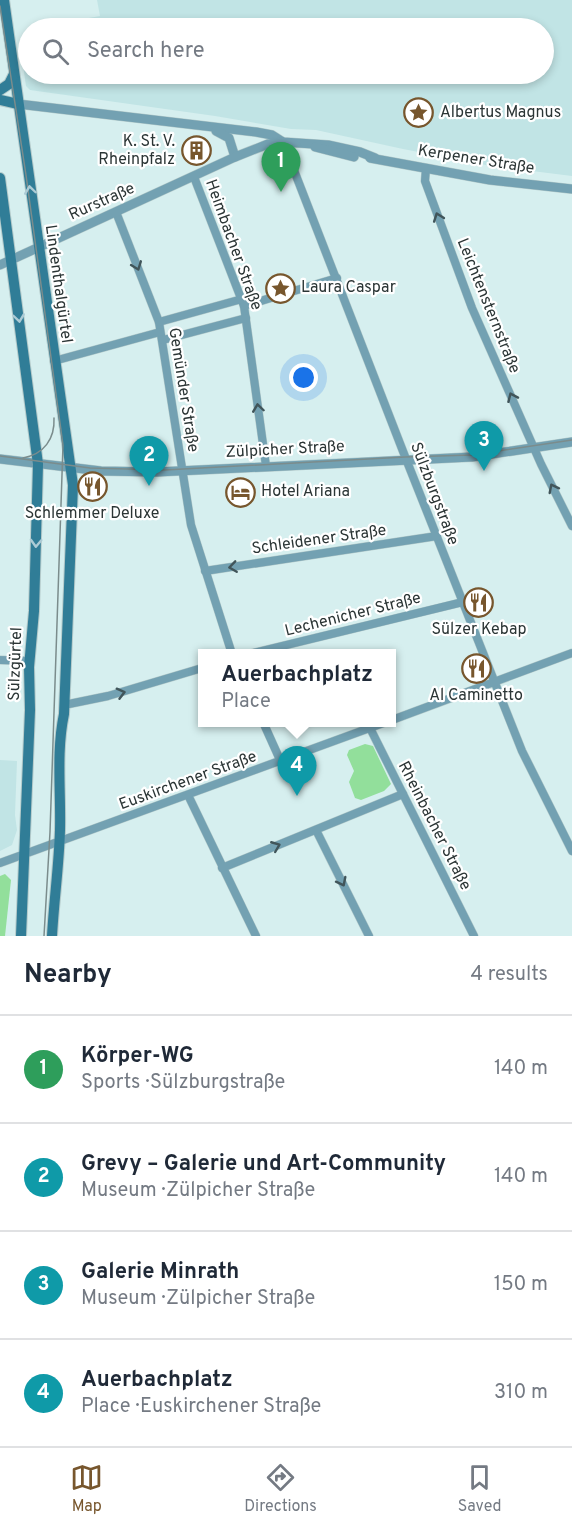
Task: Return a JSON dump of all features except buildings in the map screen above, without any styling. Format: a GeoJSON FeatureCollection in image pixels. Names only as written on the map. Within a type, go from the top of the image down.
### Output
{"type":"FeatureCollection","features":[{"type":"Feature","properties":{"kind":"main road","name":"Lindenthalgürtel"},"geometry":{"type":"LineString","coordinates":[[4,0],[71,468]]}},
{"type":"Feature","properties":{"kind":"main road"},"geometry":{"type":"LineString","coordinates":[[0,90],[9,84],[14,74]]}},
{"type":"Feature","properties":{"kind":"main road"},"geometry":{"type":"LineString","coordinates":[[0,100],[18,104]]}},
{"type":"Feature","properties":{"kind":"main road"},"geometry":{"type":"LineString","coordinates":[[0,178],[38,464]]}},
{"type":"Feature","properties":{"kind":"main road","name":"Sülzgürtel"},"geometry":{"type":"LineString","coordinates":[[21,936],[38,464]]}},
{"type":"Feature","properties":{"kind":"main road"},"geometry":{"type":"LineString","coordinates":[[52,936],[60,842],[59,780],[73,485],[71,468]]}},
{"type":"Feature","properties":{"kind":"street","name":"Kerpener Straße"},"geometry":{"type":"LineString","coordinates":[[18,104],[272,135],[283,142],[328,144],[375,158],[490,180],[572,189]]}},
{"type":"Feature","properties":{"kind":"street","name":"Kerpener Straße"},"geometry":{"type":"LineString","coordinates":[[208,128],[229,138],[236,157]]}},
{"type":"Feature","properties":{"kind":"street","name":"Rurstraße"},"geometry":{"type":"LineString","coordinates":[[0,265],[236,157],[268,144],[283,142]]}},
{"type":"Feature","properties":{"kind":"street","name":"Sülzburgstraße"},"geometry":{"type":"LineString","coordinates":[[283,142],[522,752],[572,850]]}},
{"type":"Feature","properties":{"kind":"street","name":"Leichtensternstraße"},"geometry":{"type":"LineString","coordinates":[[426,168],[425,180],[472,308],[572,526]]}},
{"type":"Feature","properties":{"kind":"street","name":"Heimbacher Straße"},"geometry":{"type":"LineString","coordinates":[[194,177],[243,302],[266,465]]}},
{"type":"Feature","properties":{"kind":"street","name":"Gemünder Straße"},"geometry":{"type":"LineString","coordinates":[[116,212],[159,322],[191,525],[230,649]]}},
{"type":"Feature","properties":{"kind":"street"},"geometry":{"type":"LineString","coordinates":[[159,322],[337,278]]}},
{"type":"Feature","properties":{"kind":"street"},"geometry":{"type":"LineString","coordinates":[[54,361],[246,318]]}},
{"type":"Feature","properties":{"kind":"street","name":"Zülpicher Straße"},"geometry":{"type":"LineString","coordinates":[[0,459],[118,472],[183,472],[266,465],[472,457],[572,442]]}},
{"type":"Feature","properties":{"kind":"street","name":"Schleidener Straße"},"geometry":{"type":"LineString","coordinates":[[205,571],[437,536]]}},
{"type":"Feature","properties":{"kind":"street","name":"Lechenicher Straße"},"geometry":{"type":"LineString","coordinates":[[270,649],[463,602]]}},
{"type":"Feature","properties":{"kind":"street"},"geometry":{"type":"LineString","coordinates":[[396,719],[572,653]]}},
{"type":"Feature","properties":{"kind":"street"},"geometry":{"type":"LineString","coordinates":[[0,660],[30,661]]}},
{"type":"Feature","properties":{"kind":"street"},"geometry":{"type":"LineString","coordinates":[[64,705],[128,691],[198,669]]}},
{"type":"Feature","properties":{"kind":"street"},"geometry":{"type":"LineString","coordinates":[[265,727],[280,762]]}},
{"type":"Feature","properties":{"kind":"street","name":"Euskirchener Straße"},"geometry":{"type":"LineString","coordinates":[[0,863],[373,727]]}},
{"type":"Feature","properties":{"kind":"street","name":"Rheinbacher Straße"},"geometry":{"type":"LineString","coordinates":[[370,728],[474,936]]}},
{"type":"Feature","properties":{"kind":"street"},"geometry":{"type":"LineString","coordinates":[[222,868],[403,794]]}},
{"type":"Feature","properties":{"kind":"street"},"geometry":{"type":"LineString","coordinates":[[188,795],[256,936]]}},
{"type":"Feature","properties":{"kind":"street"},"geometry":{"type":"LineString","coordinates":[[316,830],[369,936]]}},
{"type":"Feature","properties":{"kind":"shaded area"},"geometry":{"type":"Polygon","coordinates":[[[97,0],[572,0],[572,176],[491,166],[316,130],[291,129],[30,90],[26,84],[554,84],[554,18],[89,18],[100,16],[97,0]]]}},
{"type":"Feature","properties":{"kind":"shaded area"},"geometry":{"type":"Polygon","coordinates":[[[0,760],[17,761],[15,815],[17,830],[12,845],[0,851],[0,760]]]}},
{"type":"Feature","properties":{"kind":"green space"},"geometry":{"type":"Polygon","coordinates":[[[365,744],[373,746],[391,784],[384,791],[361,800],[355,798],[349,782],[354,771],[347,755],[349,750],[365,744]]]}},
{"type":"Feature","properties":{"kind":"green space"},"geometry":{"type":"Polygon","coordinates":[[[5,874],[11,880],[5,936],[0,936],[0,876],[5,874]]]}},
{"type":"Feature","properties":{"kind":"tram line"},"geometry":{"type":"LineString","coordinates":[[0,6],[63,445],[50,832],[44,936]]}},
{"type":"Feature","properties":{"kind":"tram line"},"geometry":{"type":"LineString","coordinates":[[23,458],[37,453],[47,444],[53,433],[54,418]]}},
{"type":"Feature","properties":{"kind":"tram line"},"geometry":{"type":"LineString","coordinates":[[0,456],[90,468],[165,470],[472,455],[572,440]]}},
{"type":"Feature","properties":{"kind":"place","name":"Albertus Magnus"},"geometry":{"type":"Point","coordinates":[419,113]}},
{"type":"Feature","properties":{"kind":"place","name":"K. St. V. Rheinpfalz"},"geometry":{"type":"Point","coordinates":[196,151]}},
{"type":"Feature","properties":{"kind":"place","name":"Körper-WG"},"geometry":{"type":"Point","coordinates":[281,192]}},
{"type":"Feature","properties":{"kind":"place","name":"Laura Caspar"},"geometry":{"type":"Point","coordinates":[280,288]}},
{"type":"Feature","properties":{"kind":"place","name":"Galerie Minrath"},"geometry":{"type":"Point","coordinates":[484,471]}},
{"type":"Feature","properties":{"kind":"place","name":"Schlemmer Deluxe"},"geometry":{"type":"Point","coordinates":[92,486]}},
{"type":"Feature","properties":{"kind":"place","name":"Grevy – Galerie und Art-Community"},"geometry":{"type":"Point","coordinates":[149,486]}},
{"type":"Feature","properties":{"kind":"place","name":"Hotel Ariana"},"geometry":{"type":"Point","coordinates":[240,492]}},
{"type":"Feature","properties":{"kind":"place","name":"Sülzer Kebap"},"geometry":{"type":"Point","coordinates":[479,602]}},
{"type":"Feature","properties":{"kind":"place","name":"Al Caminetto"},"geometry":{"type":"Point","coordinates":[476,668]}},
{"type":"Feature","properties":{"kind":"place","name":"Auerbachplatz"},"geometry":{"type":"Point","coordinates":[297,796]}}]}
